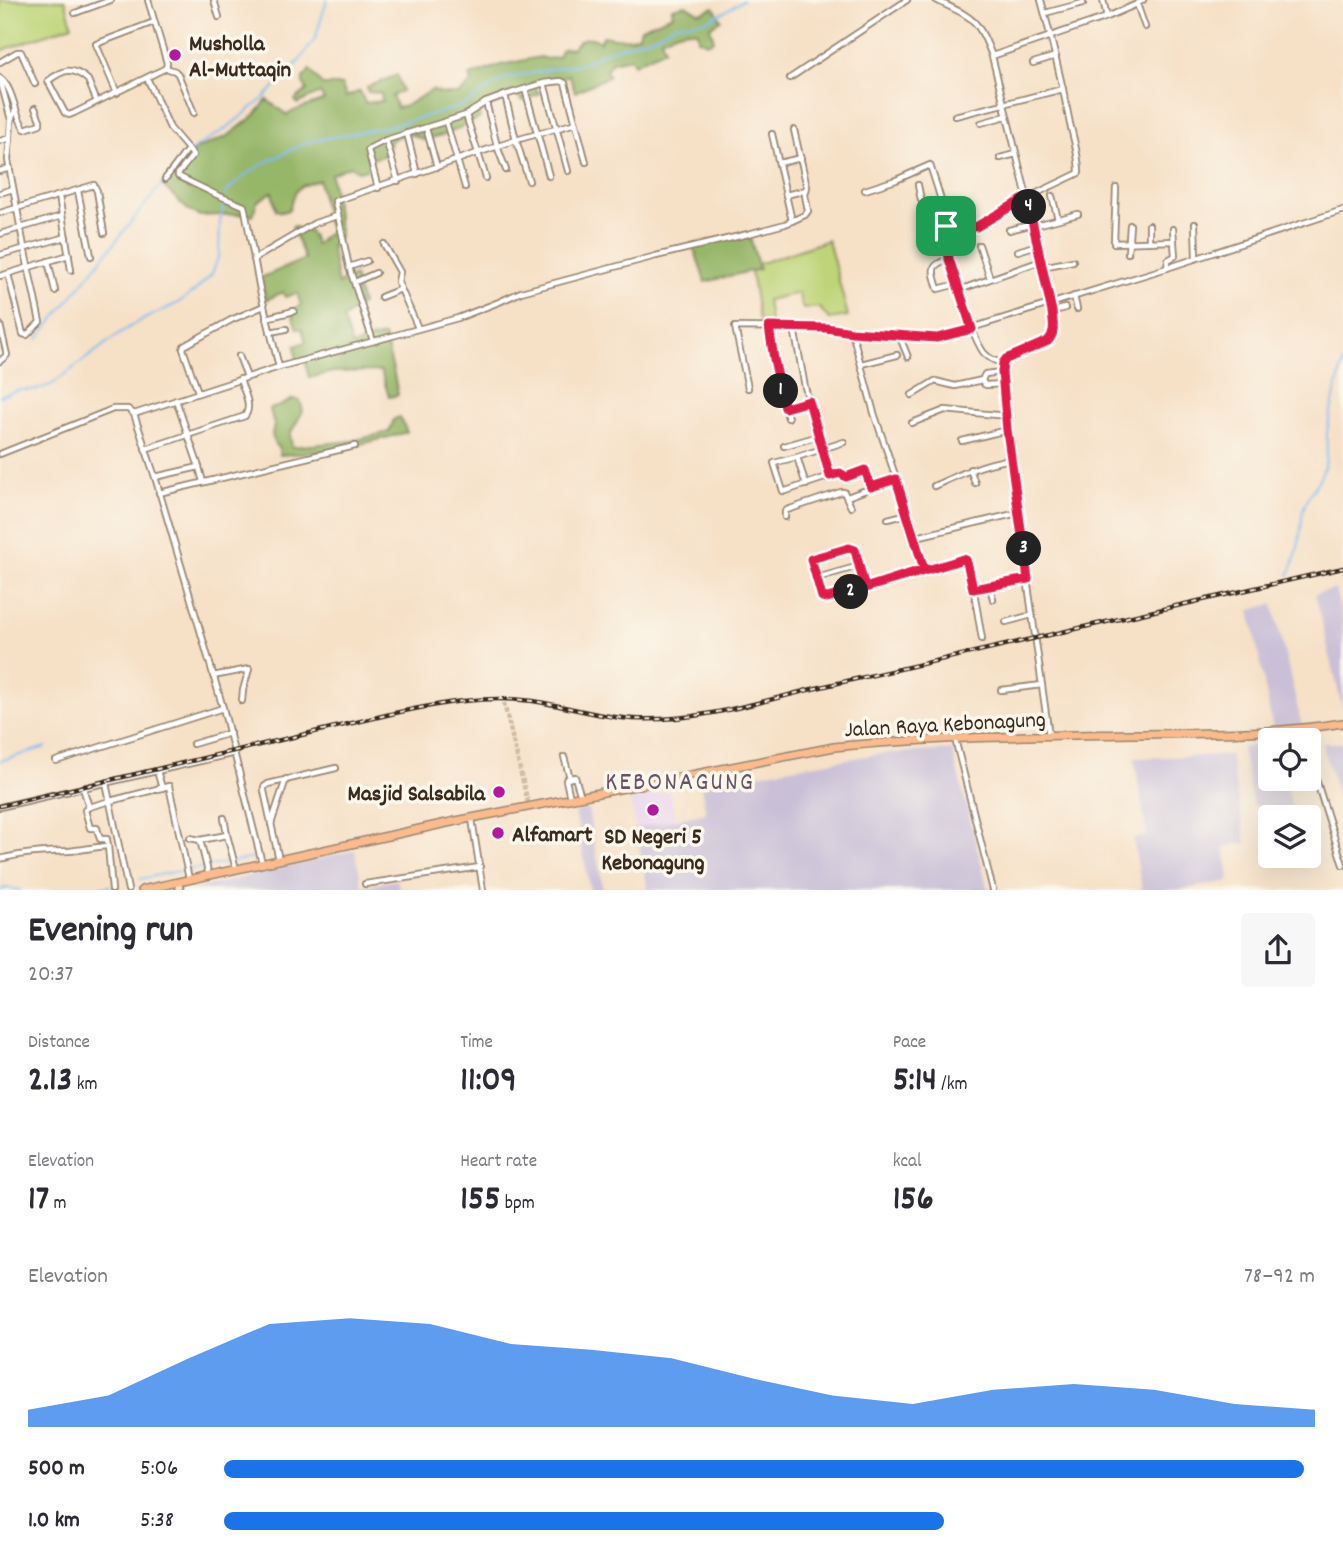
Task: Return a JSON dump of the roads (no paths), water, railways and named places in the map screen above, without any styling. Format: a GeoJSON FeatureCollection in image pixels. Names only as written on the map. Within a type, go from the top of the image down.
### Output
{"type":"FeatureCollection","features":[{"type":"Feature","properties":{"kind":"highway","name":"Jalan Raya Kebonagung"},"geometry":{"type":"LineString","coordinates":[[1302,728],[1343,723]]}},
{"type":"Feature","properties":{"kind":"highway","name":"Jalan Raya Kebonagung"},"geometry":{"type":"LineString","coordinates":[[142,890],[179,886],[188,873],[262,864],[834,747],[897,741],[1258,731]]}},
{"type":"Feature","properties":{"kind":"street"},"geometry":{"type":"LineString","coordinates":[[75,13],[111,0]]}},
{"type":"Feature","properties":{"kind":"street"},"geometry":{"type":"LineString","coordinates":[[148,0],[167,63],[166,68]]}},
{"type":"Feature","properties":{"kind":"street"},"geometry":{"type":"LineString","coordinates":[[214,0],[219,17]]}},
{"type":"Feature","properties":{"kind":"street"},"geometry":{"type":"LineString","coordinates":[[790,78],[907,0]]}},
{"type":"Feature","properties":{"kind":"street"},"geometry":{"type":"LineString","coordinates":[[936,0],[972,18],[979,26],[992,56],[1052,312],[1054,330],[1048,341],[1006,359],[1002,372],[1007,430],[1049,737]]}},
{"type":"Feature","properties":{"kind":"street"},"geometry":{"type":"LineString","coordinates":[[946,226],[976,227],[1027,197],[1079,173],[1077,152],[1041,0]]}},
{"type":"Feature","properties":{"kind":"street"},"geometry":{"type":"LineString","coordinates":[[1103,0],[1107,16]]}},
{"type":"Feature","properties":{"kind":"street"},"geometry":{"type":"LineString","coordinates":[[992,56],[1107,16],[1143,0]]}},
{"type":"Feature","properties":{"kind":"street"},"geometry":{"type":"LineString","coordinates":[[1045,13],[1083,3]]}},
{"type":"Feature","properties":{"kind":"street"},"geometry":{"type":"LineString","coordinates":[[1137,4],[1145,27]]}},
{"type":"Feature","properties":{"kind":"street"},"geometry":{"type":"LineString","coordinates":[[117,93],[96,44],[154,22]]}},
{"type":"Feature","properties":{"kind":"street"},"geometry":{"type":"LineString","coordinates":[[0,62],[22,52],[34,84]]}},
{"type":"Feature","properties":{"kind":"street"},"geometry":{"type":"LineString","coordinates":[[1033,63],[1056,57]]}},
{"type":"Feature","properties":{"kind":"street"},"geometry":{"type":"LineString","coordinates":[[97,102],[85,76],[73,70],[67,70],[48,81],[65,113],[69,115],[75,113],[148,78],[166,68],[177,74],[194,113]]}},
{"type":"Feature","properties":{"kind":"street"},"geometry":{"type":"LineString","coordinates":[[0,78],[7,85],[15,111],[27,129],[40,124],[34,108]]}},
{"type":"Feature","properties":{"kind":"street"},"geometry":{"type":"LineString","coordinates":[[0,78],[12,120]]}},
{"type":"Feature","properties":{"kind":"street"},"geometry":{"type":"LineString","coordinates":[[148,78],[170,128],[193,155],[178,176],[244,206],[246,210],[254,259],[279,367]]}},
{"type":"Feature","properties":{"kind":"street"},"geometry":{"type":"LineString","coordinates":[[378,188],[368,150],[386,140],[466,115],[486,102],[544,83],[564,82],[586,162]]}},
{"type":"Feature","properties":{"kind":"street"},"geometry":{"type":"LineString","coordinates":[[544,83],[568,171]]}},
{"type":"Feature","properties":{"kind":"street"},"geometry":{"type":"LineString","coordinates":[[525,89],[548,176]]}},
{"type":"Feature","properties":{"kind":"street"},"geometry":{"type":"LineString","coordinates":[[955,116],[1063,89]]}},
{"type":"Feature","properties":{"kind":"street"},"geometry":{"type":"LineString","coordinates":[[505,95],[529,181]]}},
{"type":"Feature","properties":{"kind":"street"},"geometry":{"type":"LineString","coordinates":[[486,102],[506,170]]}},
{"type":"Feature","properties":{"kind":"street"},"geometry":{"type":"LineString","coordinates":[[9,112],[15,111]]}},
{"type":"Feature","properties":{"kind":"street"},"geometry":{"type":"LineString","coordinates":[[8,274],[23,334],[27,335],[40,322],[8,154],[15,111]]}},
{"type":"Feature","properties":{"kind":"street"},"geometry":{"type":"LineString","coordinates":[[466,115],[485,178]]}},
{"type":"Feature","properties":{"kind":"street"},"geometry":{"type":"LineString","coordinates":[[981,123],[1006,116]]}},
{"type":"Feature","properties":{"kind":"street"},"geometry":{"type":"LineString","coordinates":[[446,122],[465,187]]}},
{"type":"Feature","properties":{"kind":"street"},"geometry":{"type":"LineString","coordinates":[[373,341],[349,267],[335,201],[497,146],[576,123]]}},
{"type":"Feature","properties":{"kind":"street"},"geometry":{"type":"LineString","coordinates":[[426,128],[437,167]]}},
{"type":"Feature","properties":{"kind":"street"},"geometry":{"type":"LineString","coordinates":[[134,414],[279,367],[458,318],[521,292],[792,221],[808,211],[805,195],[807,189],[794,130]]}},
{"type":"Feature","properties":{"kind":"street"},"geometry":{"type":"LineString","coordinates":[[407,133],[418,174]]}},
{"type":"Feature","properties":{"kind":"street"},"geometry":{"type":"LineString","coordinates":[[772,134],[792,221]]}},
{"type":"Feature","properties":{"kind":"street"},"geometry":{"type":"LineString","coordinates":[[0,141],[10,138]]}},
{"type":"Feature","properties":{"kind":"street"},"geometry":{"type":"LineString","coordinates":[[386,140],[398,181]]}},
{"type":"Feature","properties":{"kind":"street"},"geometry":{"type":"LineString","coordinates":[[166,179],[191,151]]}},
{"type":"Feature","properties":{"kind":"street"},"geometry":{"type":"LineString","coordinates":[[1000,158],[1016,154]]}},
{"type":"Feature","properties":{"kind":"street"},"geometry":{"type":"LineString","coordinates":[[779,163],[801,158]]}},
{"type":"Feature","properties":{"kind":"street"},"geometry":{"type":"LineString","coordinates":[[865,190],[930,165],[945,216],[949,259],[972,329],[986,355],[1003,363]]}},
{"type":"Feature","properties":{"kind":"street"},"geometry":{"type":"LineString","coordinates":[[0,171],[10,168]]}},
{"type":"Feature","properties":{"kind":"street"},"geometry":{"type":"LineString","coordinates":[[918,185],[925,208],[945,216]]}},
{"type":"Feature","properties":{"kind":"street"},"geometry":{"type":"LineString","coordinates":[[0,213],[90,186],[95,187],[104,233]]}},
{"type":"Feature","properties":{"kind":"street"},"geometry":{"type":"LineString","coordinates":[[1116,188],[1114,243],[1174,241]]}},
{"type":"Feature","properties":{"kind":"street"},"geometry":{"type":"LineString","coordinates":[[0,193],[13,189]]}},
{"type":"Feature","properties":{"kind":"street"},"geometry":{"type":"LineString","coordinates":[[786,195],[807,189]]}},
{"type":"Feature","properties":{"kind":"street"},"geometry":{"type":"LineString","coordinates":[[78,191],[91,256]]}},
{"type":"Feature","properties":{"kind":"street"},"geometry":{"type":"LineString","coordinates":[[59,196],[72,270]]}},
{"type":"Feature","properties":{"kind":"street"},"geometry":{"type":"LineString","coordinates":[[1052,196],[1058,219]]}},
{"type":"Feature","properties":{"kind":"street"},"geometry":{"type":"LineString","coordinates":[[748,388],[735,327],[826,328],[942,337],[1167,268],[1343,210]]}},
{"type":"Feature","properties":{"kind":"street"},"geometry":{"type":"LineString","coordinates":[[1009,230],[1078,214]]}},
{"type":"Feature","properties":{"kind":"street"},"geometry":{"type":"LineString","coordinates":[[0,234],[62,216]]}},
{"type":"Feature","properties":{"kind":"street"},"geometry":{"type":"LineString","coordinates":[[254,259],[314,223],[337,216]]}},
{"type":"Feature","properties":{"kind":"street"},"geometry":{"type":"LineString","coordinates":[[1128,253],[1130,225]]}},
{"type":"Feature","properties":{"kind":"street"},"geometry":{"type":"LineString","coordinates":[[1149,225],[1149,242]]}},
{"type":"Feature","properties":{"kind":"street"},"geometry":{"type":"LineString","coordinates":[[1195,225],[1196,258]]}},
{"type":"Feature","properties":{"kind":"street"},"geometry":{"type":"LineString","coordinates":[[1167,268],[1168,260],[1175,256],[1173,229]]}},
{"type":"Feature","properties":{"kind":"street"},"geometry":{"type":"LineString","coordinates":[[0,255],[66,237]]}},
{"type":"Feature","properties":{"kind":"street"},"geometry":{"type":"LineString","coordinates":[[384,244],[400,272],[398,282],[418,328]]}},
{"type":"Feature","properties":{"kind":"street"},"geometry":{"type":"LineString","coordinates":[[979,245],[990,278]]}},
{"type":"Feature","properties":{"kind":"street"},"geometry":{"type":"LineString","coordinates":[[1018,251],[1037,245]]}},
{"type":"Feature","properties":{"kind":"street"},"geometry":{"type":"LineString","coordinates":[[0,276],[69,255]]}},
{"type":"Feature","properties":{"kind":"street"},"geometry":{"type":"LineString","coordinates":[[949,259],[934,266],[937,289],[958,287],[1042,264],[1073,261]]}},
{"type":"Feature","properties":{"kind":"street"},"geometry":{"type":"LineString","coordinates":[[48,261],[54,291]]}},
{"type":"Feature","properties":{"kind":"street"},"geometry":{"type":"LineString","coordinates":[[349,267],[367,261]]}},
{"type":"Feature","properties":{"kind":"street"},"geometry":{"type":"LineString","coordinates":[[355,282],[376,272]]}},
{"type":"Feature","properties":{"kind":"street"},"geometry":{"type":"LineString","coordinates":[[382,298],[401,289]]}},
{"type":"Feature","properties":{"kind":"street"},"geometry":{"type":"LineString","coordinates":[[1073,296],[1077,309]]}},
{"type":"Feature","properties":{"kind":"street"},"geometry":{"type":"LineString","coordinates":[[198,392],[184,346],[231,320],[264,306]]}},
{"type":"Feature","properties":{"kind":"street"},"geometry":{"type":"LineString","coordinates":[[1052,312],[1065,308]]}},
{"type":"Feature","properties":{"kind":"street"},"geometry":{"type":"LineString","coordinates":[[267,318],[294,311]]}},
{"type":"Feature","properties":{"kind":"street"},"geometry":{"type":"LineString","coordinates":[[0,325],[7,355],[0,361]]}},
{"type":"Feature","properties":{"kind":"street"},"geometry":{"type":"LineString","coordinates":[[769,327],[788,418]]}},
{"type":"Feature","properties":{"kind":"street"},"geometry":{"type":"LineString","coordinates":[[794,328],[805,387],[830,476]]}},
{"type":"Feature","properties":{"kind":"street"},"geometry":{"type":"LineString","coordinates":[[270,332],[286,329]]}},
{"type":"Feature","properties":{"kind":"street"},"geometry":{"type":"LineString","coordinates":[[852,332],[874,413],[924,569]]}},
{"type":"Feature","properties":{"kind":"street"},"geometry":{"type":"LineString","coordinates":[[899,335],[908,357]]}},
{"type":"Feature","properties":{"kind":"street"},"geometry":{"type":"LineString","coordinates":[[862,364],[897,355]]}},
{"type":"Feature","properties":{"kind":"street"},"geometry":{"type":"LineString","coordinates":[[239,356],[247,377]]}},
{"type":"Feature","properties":{"kind":"street"},"geometry":{"type":"LineString","coordinates":[[982,380],[985,374],[1002,372]]}},
{"type":"Feature","properties":{"kind":"street"},"geometry":{"type":"LineString","coordinates":[[145,449],[246,415],[249,407],[240,379]]}},
{"type":"Feature","properties":{"kind":"street"},"geometry":{"type":"LineString","coordinates":[[982,380],[986,385],[1003,384]]}},
{"type":"Feature","properties":{"kind":"street"},"geometry":{"type":"LineString","coordinates":[[912,396],[935,381],[955,386],[982,380]]}},
{"type":"Feature","properties":{"kind":"street"},"geometry":{"type":"LineString","coordinates":[[176,400],[203,482]]}},
{"type":"Feature","properties":{"kind":"street"},"geometry":{"type":"LineString","coordinates":[[785,408],[809,401]]}},
{"type":"Feature","properties":{"kind":"street"},"geometry":{"type":"LineString","coordinates":[[0,454],[113,409],[128,409],[134,414],[223,708],[262,864]]}},
{"type":"Feature","properties":{"kind":"street"},"geometry":{"type":"LineString","coordinates":[[912,423],[945,411],[1007,416]]}},
{"type":"Feature","properties":{"kind":"street"},"geometry":{"type":"LineString","coordinates":[[962,441],[1007,430]]}},
{"type":"Feature","properties":{"kind":"street"},"geometry":{"type":"LineString","coordinates":[[784,446],[819,436]]}},
{"type":"Feature","properties":{"kind":"street"},"geometry":{"type":"LineString","coordinates":[[845,443],[774,463],[781,489],[786,491],[840,473],[846,477],[865,470],[871,487]]}},
{"type":"Feature","properties":{"kind":"street"},"geometry":{"type":"LineString","coordinates":[[159,494],[355,446]]}},
{"type":"Feature","properties":{"kind":"street"},"geometry":{"type":"LineString","coordinates":[[797,457],[806,485]]}},
{"type":"Feature","properties":{"kind":"street"},"geometry":{"type":"LineString","coordinates":[[934,486],[970,469],[1012,459]]}},
{"type":"Feature","properties":{"kind":"street"},"geometry":{"type":"LineString","coordinates":[[155,477],[199,467]]}},
{"type":"Feature","properties":{"kind":"street"},"geometry":{"type":"LineString","coordinates":[[970,469],[975,483]]}},
{"type":"Feature","properties":{"kind":"street"},"geometry":{"type":"LineString","coordinates":[[847,497],[896,479]]}},
{"type":"Feature","properties":{"kind":"street"},"geometry":{"type":"LineString","coordinates":[[785,517],[787,510],[840,492],[847,497],[851,507]]}},
{"type":"Feature","properties":{"kind":"street"},"geometry":{"type":"LineString","coordinates":[[915,537],[1018,513]]}},
{"type":"Feature","properties":{"kind":"street"},"geometry":{"type":"LineString","coordinates":[[888,519],[908,514]]}},
{"type":"Feature","properties":{"kind":"street"},"geometry":{"type":"LineString","coordinates":[[865,588],[853,549],[811,559],[822,597],[827,598],[865,588],[924,569],[966,560],[982,639]]}},
{"type":"Feature","properties":{"kind":"street"},"geometry":{"type":"LineString","coordinates":[[817,579],[859,566]]}},
{"type":"Feature","properties":{"kind":"street"},"geometry":{"type":"LineString","coordinates":[[973,589],[1028,579]]}},
{"type":"Feature","properties":{"kind":"street"},"geometry":{"type":"LineString","coordinates":[[990,586],[993,599]]}},
{"type":"Feature","properties":{"kind":"street"},"geometry":{"type":"LineString","coordinates":[[1006,622],[1032,615]]}},
{"type":"Feature","properties":{"kind":"street"},"geometry":{"type":"LineString","coordinates":[[213,676],[249,669],[242,701]]}},
{"type":"Feature","properties":{"kind":"street"},"geometry":{"type":"LineString","coordinates":[[1002,690],[1042,685]]}},
{"type":"Feature","properties":{"kind":"street"},"geometry":{"type":"LineString","coordinates":[[56,761],[223,708]]}},
{"type":"Feature","properties":{"kind":"street"},"geometry":{"type":"LineString","coordinates":[[193,744],[230,733]]}},
{"type":"Feature","properties":{"kind":"street"},"geometry":{"type":"LineString","coordinates":[[955,739],[993,890]]}},
{"type":"Feature","properties":{"kind":"street"},"geometry":{"type":"LineString","coordinates":[[0,807],[235,753]]}},
{"type":"Feature","properties":{"kind":"street"},"geometry":{"type":"LineString","coordinates":[[564,757],[570,778]]}},
{"type":"Feature","properties":{"kind":"street"},"geometry":{"type":"LineString","coordinates":[[279,860],[264,787],[268,783],[336,768]]}},
{"type":"Feature","properties":{"kind":"street"},"geometry":{"type":"LineString","coordinates":[[157,771],[162,788]]}},
{"type":"Feature","properties":{"kind":"street"},"geometry":{"type":"LineString","coordinates":[[571,799],[566,780],[570,778],[576,778],[581,797]]}},
{"type":"Feature","properties":{"kind":"street"},"geometry":{"type":"LineString","coordinates":[[271,825],[286,779]]}},
{"type":"Feature","properties":{"kind":"street"},"geometry":{"type":"LineString","coordinates":[[106,783],[127,885]]}},
{"type":"Feature","properties":{"kind":"street"},"geometry":{"type":"LineString","coordinates":[[112,887],[107,839],[100,839],[97,828],[90,828],[85,810],[169,786],[188,873]]}},
{"type":"Feature","properties":{"kind":"street"},"geometry":{"type":"LineString","coordinates":[[83,788],[89,807]]}},
{"type":"Feature","properties":{"kind":"street"},"geometry":{"type":"LineString","coordinates":[[1320,791],[1343,865]]}},
{"type":"Feature","properties":{"kind":"street"},"geometry":{"type":"LineString","coordinates":[[224,818],[235,866]]}},
{"type":"Feature","properties":{"kind":"street"},"geometry":{"type":"LineString","coordinates":[[472,819],[484,890]]}},
{"type":"Feature","properties":{"kind":"street"},"geometry":{"type":"LineString","coordinates":[[190,838],[200,840],[227,835]]}},
{"type":"Feature","properties":{"kind":"street"},"geometry":{"type":"LineString","coordinates":[[200,840],[208,872]]}},
{"type":"Feature","properties":{"kind":"street"},"geometry":{"type":"LineString","coordinates":[[0,859],[108,846]]}},
{"type":"Feature","properties":{"kind":"street"},"geometry":{"type":"LineString","coordinates":[[365,884],[480,867]]}},
{"type":"Feature","properties":{"kind":"waterway"},"geometry":{"type":"LineString","coordinates":[[173,172],[196,147],[227,128],[264,98],[300,60],[315,39],[327,0]]}},
{"type":"Feature","properties":{"kind":"waterway"},"geometry":{"type":"LineString","coordinates":[[226,196],[227,191],[247,174],[307,142],[389,126],[458,107],[503,79],[583,63],[605,52],[655,36],[675,24],[705,21],[743,0]]}},
{"type":"Feature","properties":{"kind":"waterway"},"geometry":{"type":"LineString","coordinates":[[38,339],[164,181]]}},
{"type":"Feature","properties":{"kind":"waterway"},"geometry":{"type":"LineString","coordinates":[[0,396],[51,385],[120,333],[178,303],[195,291],[212,274],[219,255],[220,221],[225,201]]}},
{"type":"Feature","properties":{"kind":"waterway"},"geometry":{"type":"LineString","coordinates":[[1289,575],[1298,546],[1303,510],[1325,464],[1327,432],[1343,363]]}},
{"type":"Feature","properties":{"kind":"waterway"},"geometry":{"type":"LineString","coordinates":[[0,761],[46,747]]}},
{"type":"Feature","properties":{"kind":"waterway"},"geometry":{"type":"LineString","coordinates":[[210,866],[259,857]]}},
{"type":"Feature","properties":{"kind":"waterway"},"geometry":{"type":"LineString","coordinates":[[140,879],[204,867]]}},
{"type":"Feature","properties":{"kind":"waterway"},"geometry":{"type":"LineString","coordinates":[[87,890],[110,886]]}},
{"type":"Feature","properties":{"kind":"waterway"},"geometry":{"type":"LineString","coordinates":[[1,890],[20,890]]}},
{"type":"Feature","properties":{"kind":"tunnel"},"geometry":{"type":"LineString","coordinates":[[504,703],[529,807]]}},
{"type":"Feature","properties":{"kind":"railway"},"geometry":{"type":"LineString","coordinates":[[0,806],[395,713],[464,701],[515,699],[633,719],[701,715],[1343,568]]}},
{"type":"Feature","properties":{"kind":"place","name":"Musholla Al-Muttaqin"},"geometry":{"type":"Point","coordinates":[175,55]}},
{"type":"Feature","properties":{"kind":"place","name":"Masjid Salsabila"},"geometry":{"type":"Point","coordinates":[499,792]}},
{"type":"Feature","properties":{"kind":"place","name":"SD Negeri 5 Kebonagung"},"geometry":{"type":"Point","coordinates":[653,810]}},
{"type":"Feature","properties":{"kind":"place","name":"Alfamart"},"geometry":{"type":"Point","coordinates":[498,833]}},
{"type":"Feature","properties":{"kind":"district","name":"KEBONAGUNG"},"geometry":{"type":"Point","coordinates":[680,780]}}]}
